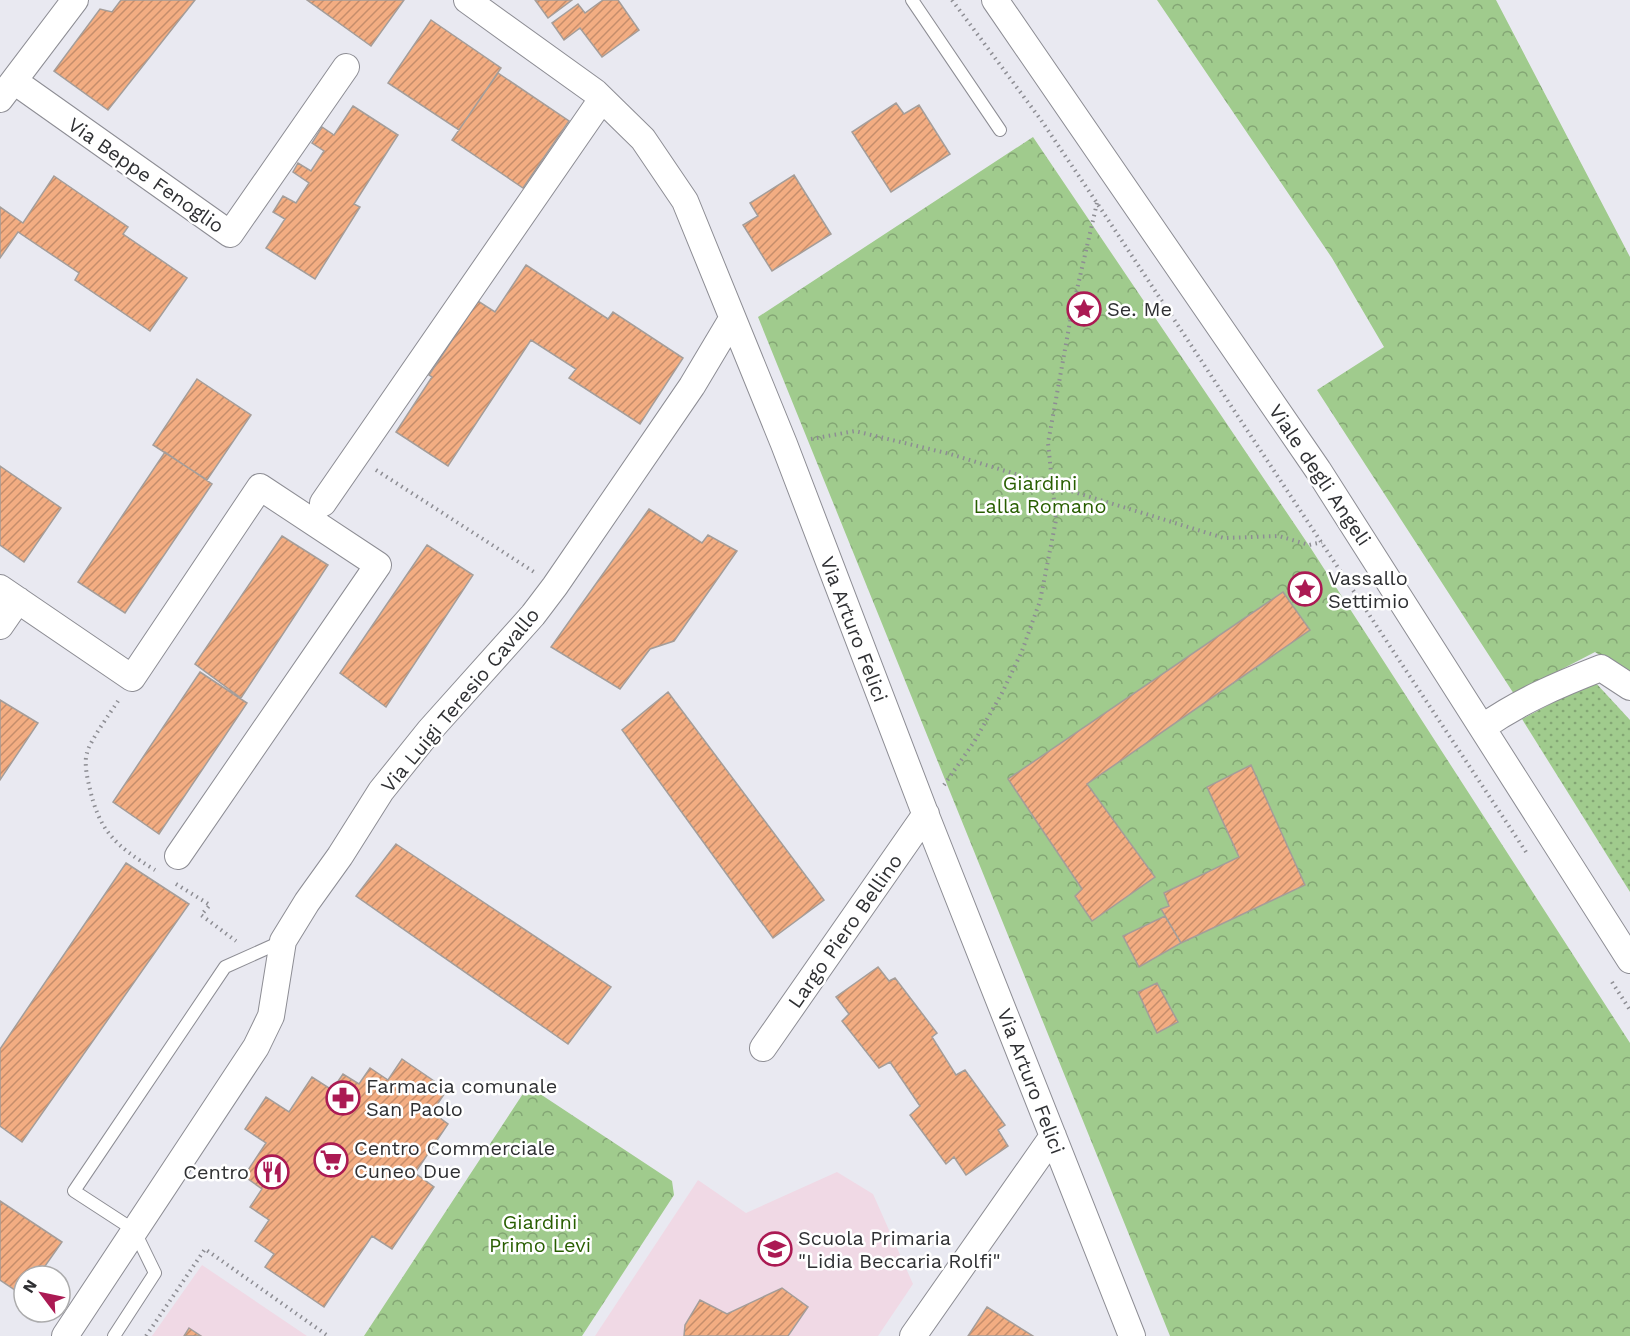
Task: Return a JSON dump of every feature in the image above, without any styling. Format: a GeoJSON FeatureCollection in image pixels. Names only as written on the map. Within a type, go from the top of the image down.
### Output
{"type":"FeatureCollection","features":[{"type":"Feature","properties":{"kind":"street","name":"Via Beppe Fenoglio"},"geometry":{"type":"LineString","coordinates":[[75,0],[7,90],[230,234],[346,67]]}},
{"type":"Feature","properties":{"kind":"street","name":"Via Arturo Felici"},"geometry":{"type":"LineString","coordinates":[[467,0],[602,99],[643,139],[685,201],[783,444],[925,813],[1132,1336]]}},
{"type":"Feature","properties":{"kind":"street","name":"Viale degli Angeli"},"geometry":{"type":"LineString","coordinates":[[995,0],[1318,470],[1630,960]]}},
{"type":"Feature","properties":{"kind":"street"},"geometry":{"type":"LineString","coordinates":[[323,503],[602,99]]}},
{"type":"Feature","properties":{"kind":"street","name":"Via Luigi Teresio Cavallo"},"geometry":{"type":"LineString","coordinates":[[65,1336],[256,1047],[271,1016],[283,941],[307,902],[381,791],[430,730],[533,615],[555,585],[685,396],[732,319]]}},
{"type":"Feature","properties":{"kind":"street"},"geometry":{"type":"LineString","coordinates":[[0,626],[9,594],[132,678],[260,487],[378,565],[170,865]]}},
{"type":"Feature","properties":{"kind":"street"},"geometry":{"type":"LineString","coordinates":[[1483,727],[1505,711],[1550,688],[1601,668],[1630,687]]}},
{"type":"Feature","properties":{"kind":"street","name":"Largo Piero Bellino"},"geometry":{"type":"LineString","coordinates":[[763,1048],[925,813]]}},
{"type":"Feature","properties":{"kind":"street"},"geometry":{"type":"LineString","coordinates":[[913,1336],[1053,1136]]}},
{"type":"Feature","properties":{"kind":"lane"},"geometry":{"type":"LineString","coordinates":[[912,0],[1000,130]]}},
{"type":"Feature","properties":{"kind":"lane"},"geometry":{"type":"LineString","coordinates":[[114,1336],[156,1273],[134,1230],[74,1191],[225,967],[283,941]]}},
{"type":"Feature","properties":{"kind":"path"},"geometry":{"type":"LineString","coordinates":[[952,0],[1041,120],[1097,203],[1528,856]]}},
{"type":"Feature","properties":{"kind":"path"},"geometry":{"type":"LineString","coordinates":[[925,813],[974,742],[1002,693],[1022,651],[1040,601],[1056,520],[1048,443],[1072,311],[1097,203]]}},
{"type":"Feature","properties":{"kind":"path"},"geometry":{"type":"LineString","coordinates":[[783,444],[855,431],[950,454],[1224,538],[1280,536],[1309,546],[1322,542]]}},
{"type":"Feature","properties":{"kind":"path"},"geometry":{"type":"LineString","coordinates":[[355,457],[555,585]]}},
{"type":"Feature","properties":{"kind":"path"},"geometry":{"type":"LineString","coordinates":[[132,678],[86,753],[93,804],[104,829],[124,851],[170,865]]}},
{"type":"Feature","properties":{"kind":"path"},"geometry":{"type":"LineString","coordinates":[[172,881],[210,905],[201,915],[254,954]]}},
{"type":"Feature","properties":{"kind":"path"},"geometry":{"type":"LineString","coordinates":[[1607,974],[1630,1010]]}},
{"type":"Feature","properties":{"kind":"path"},"geometry":{"type":"LineString","coordinates":[[146,1336],[206,1249],[328,1336]]}},
{"type":"Feature","properties":{"kind":"shaded area","name":"Scuola Primaria \"Lidia Beccaria Rolfi\""},"geometry":{"type":"Polygon","coordinates":[[[837,1172],[873,1194],[913,1284],[878,1336],[595,1336],[698,1180],[746,1213],[837,1172]]]}},
{"type":"Feature","properties":{"kind":"shaded area"},"geometry":{"type":"Polygon","coordinates":[[[202,1265],[307,1336],[152,1336],[202,1265]]]}},
{"type":"Feature","properties":{"kind":"green space"},"geometry":{"type":"Polygon","coordinates":[[[1157,0],[1496,0],[1630,257],[1630,675],[1595,652],[1514,694],[1317,390],[1384,347],[1332,258],[1157,0]]]}},
{"type":"Feature","properties":{"kind":"green space","name":"Giardini Lalla Romano"},"geometry":{"type":"Polygon","coordinates":[[[1033,137],[1310,547],[1630,1043],[1630,1336],[1170,1336],[758,317],[1033,137]]]}},
{"type":"Feature","properties":{"kind":"green space"},"geometry":{"type":"Polygon","coordinates":[[[1594,681],[1630,720],[1630,892],[1522,719],[1594,681]]]}},
{"type":"Feature","properties":{"kind":"green space","name":"Giardini Primo Levi"},"geometry":{"type":"Polygon","coordinates":[[[528,1086],[672,1181],[674,1195],[582,1336],[364,1336],[528,1086]]]}},
{"type":"Feature","properties":{"kind":"building"},"geometry":{"type":"Polygon","coordinates":[[[121,0],[195,0],[108,110],[54,71],[100,9],[112,12],[121,0]]]}},
{"type":"Feature","properties":{"kind":"building"},"geometry":{"type":"Polygon","coordinates":[[[307,0],[404,0],[371,46],[307,0]]]}},
{"type":"Feature","properties":{"kind":"building"},"geometry":{"type":"Polygon","coordinates":[[[535,0],[572,0],[548,18],[535,0]]]}},
{"type":"Feature","properties":{"kind":"building"},"geometry":{"type":"Polygon","coordinates":[[[603,0],[618,0],[639,30],[602,57],[580,28],[564,40],[552,23],[578,4],[585,13],[603,0]]]}},
{"type":"Feature","properties":{"kind":"building"},"geometry":{"type":"Polygon","coordinates":[[[431,20],[501,68],[459,130],[388,83],[431,20]]]}},
{"type":"Feature","properties":{"kind":"building"},"geometry":{"type":"Polygon","coordinates":[[[498,73],[569,121],[523,188],[452,140],[498,73]]]}},
{"type":"Feature","properties":{"kind":"building"},"geometry":{"type":"Polygon","coordinates":[[[896,103],[904,114],[919,105],[950,154],[891,192],[852,132],[896,103]]]}},
{"type":"Feature","properties":{"kind":"building"},"geometry":{"type":"Polygon","coordinates":[[[353,106],[398,135],[354,204],[360,207],[315,279],[266,248],[285,219],[273,212],[283,196],[296,203],[309,183],[293,172],[298,163],[311,171],[324,151],[312,143],[322,127],[334,135],[353,106]]]}},
{"type":"Feature","properties":{"kind":"building"},"geometry":{"type":"Polygon","coordinates":[[[794,175],[831,234],[772,271],[743,225],[758,216],[750,203],[794,175]]]}},
{"type":"Feature","properties":{"kind":"building"},"geometry":{"type":"Polygon","coordinates":[[[54,176],[128,227],[123,234],[187,278],[150,331],[75,280],[79,273],[18,232],[0,258],[0,207],[23,223],[54,176]]]}},
{"type":"Feature","properties":{"kind":"building"},"geometry":{"type":"Polygon","coordinates":[[[526,265],[608,319],[613,312],[683,358],[640,424],[569,378],[576,369],[531,340],[448,466],[396,432],[432,377],[429,375],[478,301],[495,312],[526,265]]]}},
{"type":"Feature","properties":{"kind":"building"},"geometry":{"type":"Polygon","coordinates":[[[197,379],[251,415],[207,480],[153,445],[197,379]]]}},
{"type":"Feature","properties":{"kind":"building"},"geometry":{"type":"Polygon","coordinates":[[[165,452],[212,484],[125,613],[78,582],[165,452]]]}},
{"type":"Feature","properties":{"kind":"building"},"geometry":{"type":"Polygon","coordinates":[[[0,466],[61,508],[24,562],[0,545],[0,466]]]}},
{"type":"Feature","properties":{"kind":"building"},"geometry":{"type":"Polygon","coordinates":[[[649,509],[702,543],[708,535],[737,551],[674,641],[650,649],[620,689],[551,647],[649,509]]]}},
{"type":"Feature","properties":{"kind":"building"},"geometry":{"type":"Polygon","coordinates":[[[282,536],[328,565],[241,698],[195,664],[282,536]]]}},
{"type":"Feature","properties":{"kind":"building"},"geometry":{"type":"Polygon","coordinates":[[[427,545],[473,575],[386,707],[340,673],[427,545]]]}},
{"type":"Feature","properties":{"kind":"building"},"geometry":{"type":"Polygon","coordinates":[[[1283,592],[1310,630],[1087,784],[1155,877],[1092,921],[1075,896],[1082,889],[1008,779],[1283,592]]]}},
{"type":"Feature","properties":{"kind":"building"},"geometry":{"type":"Polygon","coordinates":[[[200,672],[247,703],[159,834],[113,802],[200,672]]]}},
{"type":"Feature","properties":{"kind":"building"},"geometry":{"type":"Polygon","coordinates":[[[668,692],[824,900],[773,938],[622,730],[668,692]]]}},
{"type":"Feature","properties":{"kind":"building"},"geometry":{"type":"Polygon","coordinates":[[[0,700],[38,723],[0,780],[0,700]]]}},
{"type":"Feature","properties":{"kind":"building"},"geometry":{"type":"Polygon","coordinates":[[[1251,765],[1305,885],[1181,943],[1161,909],[1169,906],[1164,893],[1239,857],[1207,787],[1251,765]]]}},
{"type":"Feature","properties":{"kind":"building"},"geometry":{"type":"Polygon","coordinates":[[[396,844],[611,987],[568,1044],[356,896],[396,844]]]}},
{"type":"Feature","properties":{"kind":"building"},"geometry":{"type":"Polygon","coordinates":[[[126,863],[189,904],[22,1142],[0,1126],[0,1049],[126,863]]]}},
{"type":"Feature","properties":{"kind":"building"},"geometry":{"type":"Polygon","coordinates":[[[1165,916],[1181,943],[1139,967],[1123,936],[1165,916]]]}},
{"type":"Feature","properties":{"kind":"building"},"geometry":{"type":"Polygon","coordinates":[[[878,967],[889,981],[895,978],[937,1033],[932,1037],[956,1075],[965,1070],[1005,1125],[998,1130],[1008,1146],[966,1175],[954,1157],[946,1164],[910,1115],[920,1106],[890,1062],[879,1068],[842,1021],[849,1014],[836,997],[878,967]]]}},
{"type":"Feature","properties":{"kind":"building"},"geometry":{"type":"Polygon","coordinates":[[[1157,983],[1178,1022],[1157,1033],[1138,992],[1157,983]]]}},
{"type":"Feature","properties":{"kind":"building"},"geometry":{"type":"Polygon","coordinates":[[[402,1059],[447,1090],[432,1112],[448,1124],[415,1173],[434,1187],[392,1249],[372,1236],[324,1307],[265,1267],[274,1254],[255,1241],[269,1220],[250,1207],[262,1189],[244,1176],[266,1143],[245,1129],[266,1097],[289,1112],[312,1077],[332,1090],[343,1074],[359,1084],[370,1068],[388,1080],[402,1059]]]}},
{"type":"Feature","properties":{"kind":"building"},"geometry":{"type":"Polygon","coordinates":[[[0,1201],[62,1242],[46,1264],[12,1264],[12,1288],[0,1280],[0,1201]]]}},
{"type":"Feature","properties":{"kind":"building"},"geometry":{"type":"Polygon","coordinates":[[[782,1288],[808,1307],[788,1336],[684,1336],[685,1325],[700,1300],[727,1314],[782,1288]]]}},
{"type":"Feature","properties":{"kind":"building"},"geometry":{"type":"Polygon","coordinates":[[[987,1307],[1033,1336],[968,1336],[987,1307]]]}},
{"type":"Feature","properties":{"kind":"building"},"geometry":{"type":"Polygon","coordinates":[[[189,1328],[201,1336],[184,1336],[189,1328]]]}},
{"type":"Feature","properties":{"kind":"place","name":"Se. Me"},"geometry":{"type":"Point","coordinates":[1084,309]}},
{"type":"Feature","properties":{"kind":"place","name":"Vassallo Settimio"},"geometry":{"type":"Point","coordinates":[1305,589]}},
{"type":"Feature","properties":{"kind":"place","name":"Farmacia comunale San Paolo"},"geometry":{"type":"Point","coordinates":[343,1098]}},
{"type":"Feature","properties":{"kind":"place","name":"Centro Commerciale Cuneo Due"},"geometry":{"type":"Point","coordinates":[331,1160]}},
{"type":"Feature","properties":{"kind":"place","name":"Centro"},"geometry":{"type":"Point","coordinates":[272,1172]}},
{"type":"Feature","properties":{"kind":"place","name":"Scuola Primaria \"Lidia Beccaria Rolfi\""},"geometry":{"type":"Point","coordinates":[775,1249]}}]}
